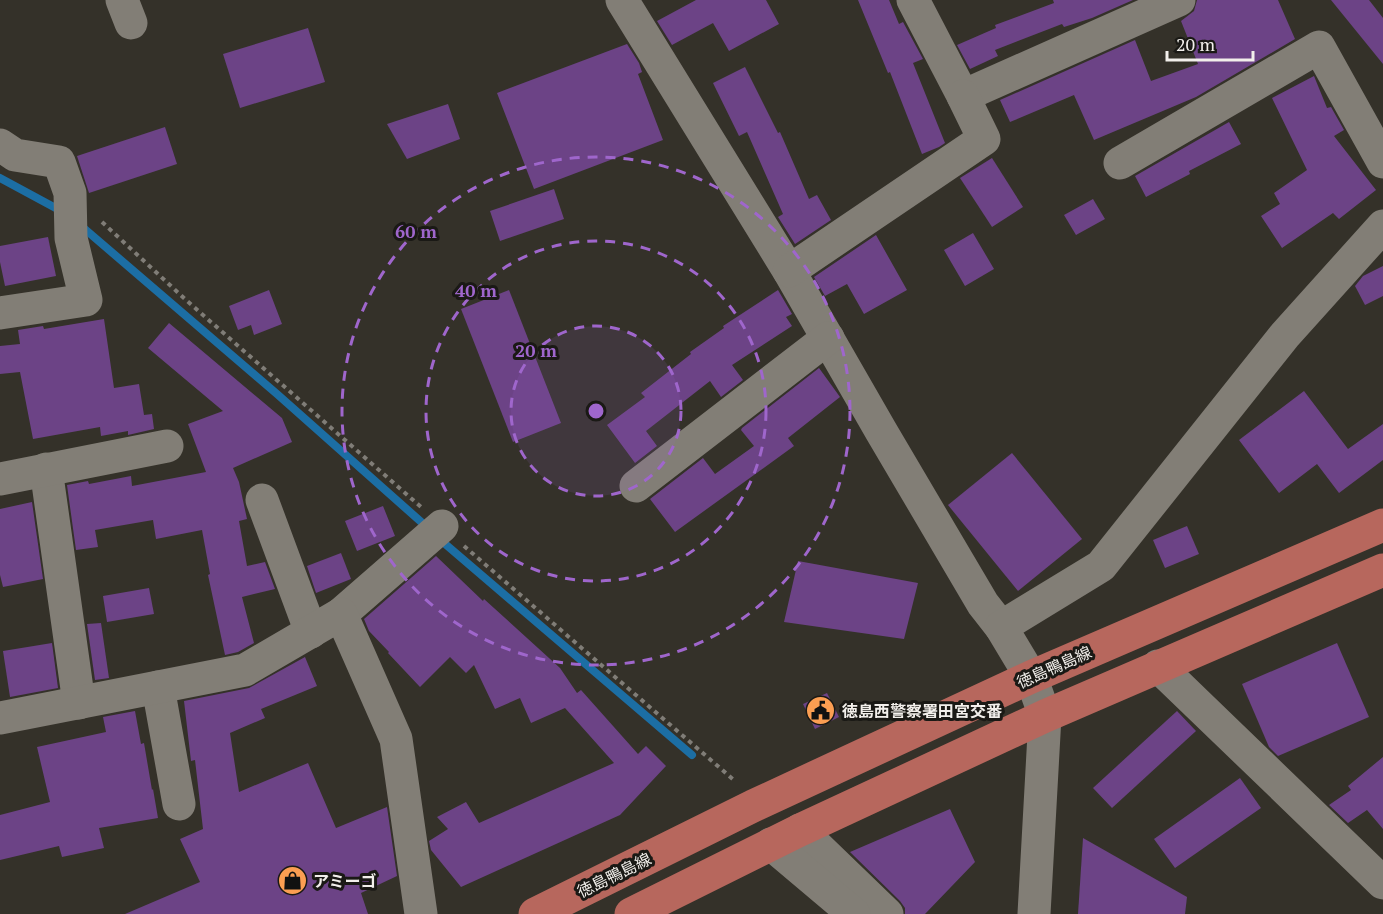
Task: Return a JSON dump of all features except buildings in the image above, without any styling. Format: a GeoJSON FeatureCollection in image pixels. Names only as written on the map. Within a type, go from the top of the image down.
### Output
{"type":"FeatureCollection","features":[{"type":"Feature","properties":{"kind":"main road","name":"徳島鴨島線"},"geometry":{"type":"LineString","coordinates":[[535,914],[753,806],[1031,677],[1383,525]]}},
{"type":"Feature","properties":{"kind":"main road"},"geometry":{"type":"LineString","coordinates":[[631,914],[800,830],[1045,716],[1383,570]]}},
{"type":"Feature","properties":{"kind":"street"},"geometry":{"type":"LineString","coordinates":[[622,0],[789,271],[983,604],[1001,627],[1031,677],[1045,716],[1034,914]]}},
{"type":"Feature","properties":{"kind":"street"},"geometry":{"type":"LineString","coordinates":[[789,271],[984,139],[913,0]]}},
{"type":"Feature","properties":{"kind":"street"},"geometry":{"type":"LineString","coordinates":[[963,96],[1179,0]]}},
{"type":"Feature","properties":{"kind":"street"},"geometry":{"type":"LineString","coordinates":[[1120,163],[1318,47],[1383,162]]}},
{"type":"Feature","properties":{"kind":"street"},"geometry":{"type":"LineString","coordinates":[[0,145],[15,155],[58,162],[70,193],[71,238],[86,300],[0,313]]}},
{"type":"Feature","properties":{"kind":"street"},"geometry":{"type":"LineString","coordinates":[[1001,627],[1101,566],[1285,335],[1383,226]]}},
{"type":"Feature","properties":{"kind":"street"},"geometry":{"type":"LineString","coordinates":[[636,486],[828,338]]}},
{"type":"Feature","properties":{"kind":"street"},"geometry":{"type":"LineString","coordinates":[[0,478],[167,446]]}},
{"type":"Feature","properties":{"kind":"street"},"geometry":{"type":"LineString","coordinates":[[46,469],[78,703]]}},
{"type":"Feature","properties":{"kind":"street"},"geometry":{"type":"LineString","coordinates":[[262,500],[311,632]]}},
{"type":"Feature","properties":{"kind":"street"},"geometry":{"type":"LineString","coordinates":[[0,718],[244,670],[341,614],[442,526]]}},
{"type":"Feature","properties":{"kind":"street"},"geometry":{"type":"LineString","coordinates":[[341,614],[396,739],[421,914]]}},
{"type":"Feature","properties":{"kind":"street"},"geometry":{"type":"LineString","coordinates":[[1158,666],[1383,883]]}},
{"type":"Feature","properties":{"kind":"street"},"geometry":{"type":"LineString","coordinates":[[158,687],[179,804]]}},
{"type":"Feature","properties":{"kind":"street"},"geometry":{"type":"LineString","coordinates":[[800,830],[887,914]]}},
{"type":"Feature","properties":{"kind":"street"},"geometry":{"type":"LineString","coordinates":[[771,844],[854,914]]}},
{"type":"Feature","properties":{"kind":"path"},"geometry":{"type":"LineString","coordinates":[[70,193],[186,300],[734,780],[753,806]]}},
{"type":"Feature","properties":{"kind":"waterway"},"geometry":{"type":"LineString","coordinates":[[0,178],[63,212]]}},
{"type":"Feature","properties":{"kind":"waterway"},"geometry":{"type":"LineString","coordinates":[[80,225],[277,394],[428,528]]}},
{"type":"Feature","properties":{"kind":"waterway"},"geometry":{"type":"LineString","coordinates":[[437,537],[692,755]]}},
{"type":"Feature","properties":{"kind":"place","name":"徳島西警察署田宮交番"},"geometry":{"type":"Point","coordinates":[821,711]}},
{"type":"Feature","properties":{"kind":"place","name":"アミーゴ"},"geometry":{"type":"Point","coordinates":[292,881]}}]}
